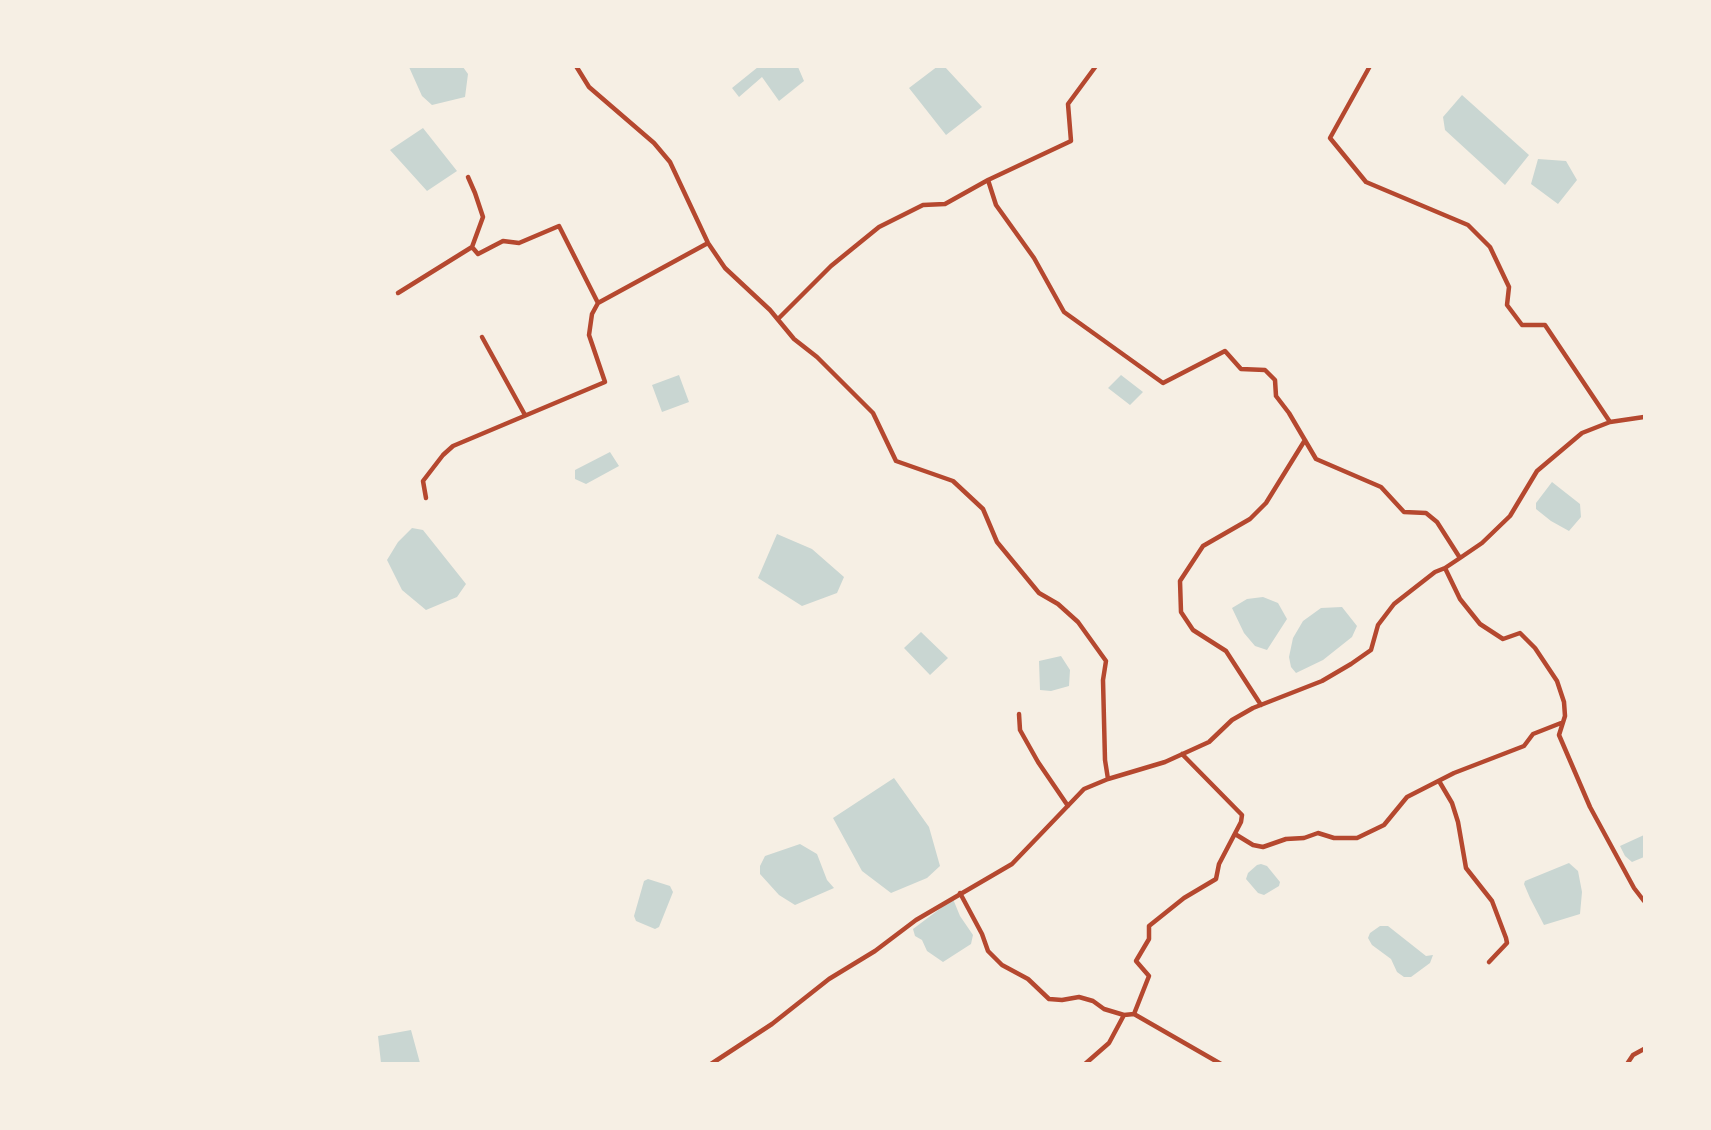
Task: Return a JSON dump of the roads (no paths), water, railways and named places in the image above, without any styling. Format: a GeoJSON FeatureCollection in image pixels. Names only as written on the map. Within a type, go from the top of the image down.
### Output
{"type":"FeatureCollection","features":[{"type":"Feature","properties":{"kind":"street"},"geometry":{"type":"LineString","coordinates":[[576,66],[589,88],[654,143],[670,162],[708,243],[725,268],[778,319],[794,339],[873,413],[896,461],[953,481],[983,509],[997,542],[1039,593],[1058,604],[1078,622],[1106,661],[1103,681],[1108,779]]}},
{"type":"Feature","properties":{"kind":"street"},"geometry":{"type":"LineString","coordinates":[[778,319],[831,266],[879,227],[923,205],[946,204],[988,180],[1070,141],[1068,104],[1096,66]]}},
{"type":"Feature","properties":{"kind":"street"},"geometry":{"type":"LineString","coordinates":[[1370,66],[1330,138],[1366,182],[1468,225],[1490,247],[1509,287],[1507,305],[1522,325],[1545,325],[1610,422]]}},
{"type":"Feature","properties":{"kind":"street"},"geometry":{"type":"LineString","coordinates":[[398,293],[471,247],[482,217],[468,177]]}},
{"type":"Feature","properties":{"kind":"street"},"geometry":{"type":"LineString","coordinates":[[988,180],[996,205],[1034,258],[1063,312],[1163,383],[1225,351],[1241,369],[1265,370],[1275,380],[1276,396],[1316,459],[1381,487],[1404,512],[1426,513],[1437,522],[1460,558]]}},
{"type":"Feature","properties":{"kind":"street"},"geometry":{"type":"LineString","coordinates":[[471,247],[478,254],[503,241],[519,243],[559,226],[598,303]]}},
{"type":"Feature","properties":{"kind":"street"},"geometry":{"type":"LineString","coordinates":[[426,498],[423,481],[453,446],[605,382],[589,335],[592,314],[598,303],[708,243]]}},
{"type":"Feature","properties":{"kind":"street"},"geometry":{"type":"LineString","coordinates":[[482,337],[525,415]]}},
{"type":"Feature","properties":{"kind":"street"},"geometry":{"type":"LineString","coordinates":[[711,1063],[772,1024],[829,979],[875,951],[916,920],[1012,864],[1084,789],[1165,762],[1209,742],[1232,720],[1261,705],[1322,681],[1371,650],[1378,625],[1394,604],[1435,572],[1482,542],[1510,516],[1537,471],[1555,454],[1583,433],[1610,422],[1644,417]]}},
{"type":"Feature","properties":{"kind":"street"},"geometry":{"type":"LineString","coordinates":[[1261,705],[1226,651],[1193,630],[1181,612],[1180,581],[1203,546],[1250,519],[1266,503],[1305,440]]}},
{"type":"Feature","properties":{"kind":"street"},"geometry":{"type":"LineString","coordinates":[[1445,568],[1460,599],[1480,624],[1503,639],[1520,633],[1535,648],[1557,681],[1564,702],[1565,716],[1559,735],[1590,807],[1634,888],[1644,901]]}},
{"type":"Feature","properties":{"kind":"street"},"geometry":{"type":"LineString","coordinates":[[1019,714],[1020,730],[1068,806]]}},
{"type":"Feature","properties":{"kind":"street"},"geometry":{"type":"LineString","coordinates":[[1234,834],[1253,845],[1263,847],[1318,833],[1334,838],[1357,838],[1384,825],[1407,797],[1524,746],[1533,734],[1562,722]]}},
{"type":"Feature","properties":{"kind":"street"},"geometry":{"type":"LineString","coordinates":[[1134,1014],[1149,976],[1136,961],[1149,939],[1149,926],[1184,898],[1216,879],[1219,864],[1241,822],[1242,815],[1182,754]]}},
{"type":"Feature","properties":{"kind":"street"},"geometry":{"type":"LineString","coordinates":[[1439,781],[1452,803],[1458,822],[1466,868],[1492,901],[1506,938],[1507,943],[1489,962]]}},
{"type":"Feature","properties":{"kind":"street"},"geometry":{"type":"LineString","coordinates":[[960,893],[976,921],[988,951],[1002,965],[1028,979],[1049,999],[1079,997],[1093,1001],[1104,1009],[1124,1015],[1134,1014],[1221,1063]]}},
{"type":"Feature","properties":{"kind":"street"},"geometry":{"type":"LineString","coordinates":[[1085,1063],[1109,1043],[1124,1015]]}},
{"type":"Feature","properties":{"kind":"street"},"geometry":{"type":"LineString","coordinates":[[1627,1063],[1633,1055],[1644,1049]]}}]}
